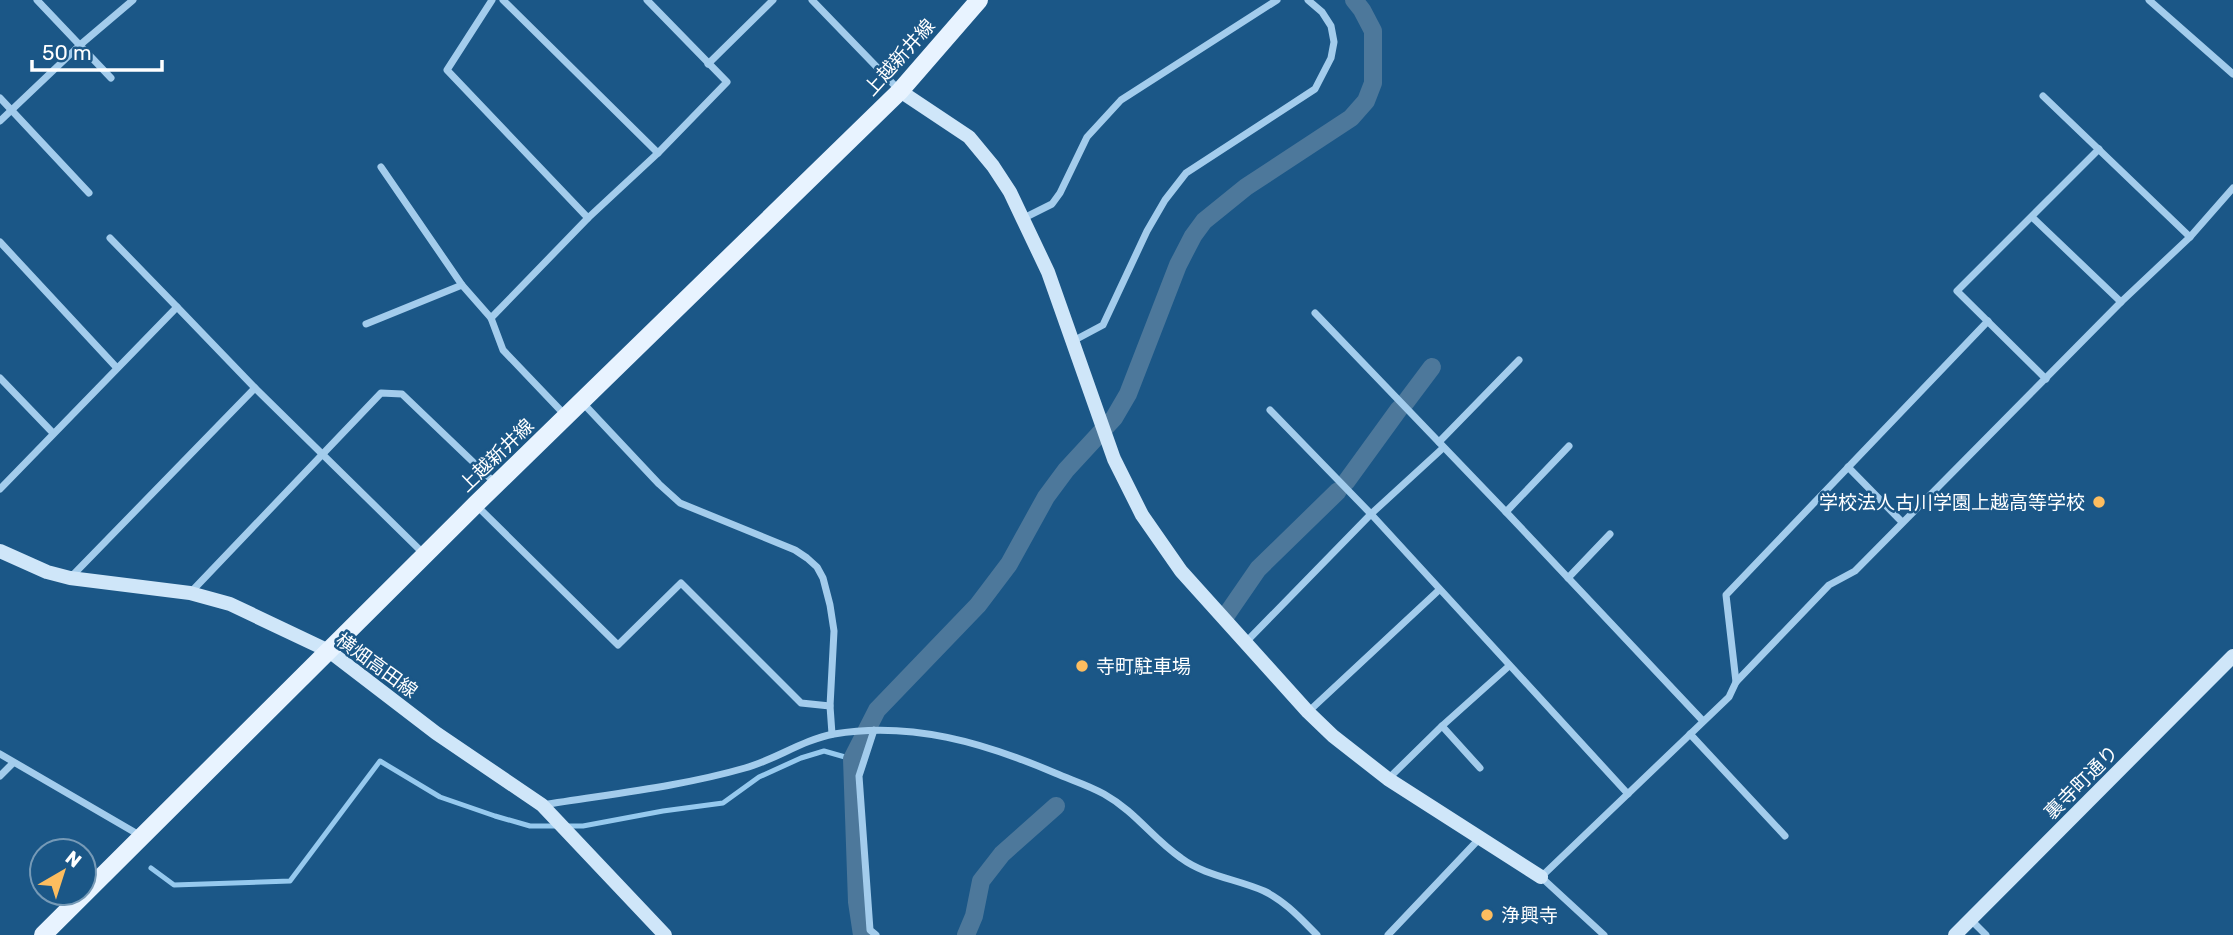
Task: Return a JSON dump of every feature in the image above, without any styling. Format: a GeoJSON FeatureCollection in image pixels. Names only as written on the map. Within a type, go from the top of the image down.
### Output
{"type":"FeatureCollection","features":[{"type":"Feature","properties":{"kind":"main road","name":"上越新井線"},"geometry":{"type":"LineString","coordinates":[[43,935],[496,484],[900,91],[979,0]]}},
{"type":"Feature","properties":{"kind":"street"},"geometry":{"type":"LineString","coordinates":[[37,0],[111,78]]}},
{"type":"Feature","properties":{"kind":"street"},"geometry":{"type":"LineString","coordinates":[[0,121],[133,0]]}},
{"type":"Feature","properties":{"kind":"street"},"geometry":{"type":"LineString","coordinates":[[492,0],[447,70],[588,218]]}},
{"type":"Feature","properties":{"kind":"street"},"geometry":{"type":"LineString","coordinates":[[503,0],[658,153]]}},
{"type":"Feature","properties":{"kind":"street"},"geometry":{"type":"LineString","coordinates":[[491,318],[588,218],[658,153],[727,82],[647,0]]}},
{"type":"Feature","properties":{"kind":"street"},"geometry":{"type":"LineString","coordinates":[[708,64],[773,0]]}},
{"type":"Feature","properties":{"kind":"street"},"geometry":{"type":"LineString","coordinates":[[812,0],[900,91],[969,137],[1002,179],[1024,218],[1048,272],[1114,458],[1142,515],[1181,571],[1308,712],[1388,779],[1541,877],[1604,935]]}},
{"type":"Feature","properties":{"kind":"street"},"geometry":{"type":"LineString","coordinates":[[1024,218],[1052,204],[1087,137],[1121,100],[1277,0]]}},
{"type":"Feature","properties":{"kind":"street"},"geometry":{"type":"LineString","coordinates":[[1073,341],[1104,325],[1147,231],[1165,200],[1186,173],[1315,89],[1331,58],[1334,42],[1331,26],[1322,12],[1308,0]]}},
{"type":"Feature","properties":{"kind":"street"},"geometry":{"type":"LineString","coordinates":[[2149,0],[2233,74]]}},
{"type":"Feature","properties":{"kind":"street"},"geometry":{"type":"LineString","coordinates":[[2043,96],[2190,237]]}},
{"type":"Feature","properties":{"kind":"street"},"geometry":{"type":"LineString","coordinates":[[0,98],[89,193]]}},
{"type":"Feature","properties":{"kind":"street"},"geometry":{"type":"LineString","coordinates":[[2046,379],[1957,291],[2099,149]]}},
{"type":"Feature","properties":{"kind":"street"},"geometry":{"type":"LineString","coordinates":[[381,167],[462,285],[491,318],[503,350],[566,416]]}},
{"type":"Feature","properties":{"kind":"street"},"geometry":{"type":"LineString","coordinates":[[1541,877],[1729,697],[1736,682],[1829,585],[1855,571],[2121,302],[2190,237],[2233,188]]}},
{"type":"Feature","properties":{"kind":"street"},"geometry":{"type":"LineString","coordinates":[[2032,217],[2121,302]]}},
{"type":"Feature","properties":{"kind":"street"},"geometry":{"type":"LineString","coordinates":[[110,238],[255,387],[425,555]]}},
{"type":"Feature","properties":{"kind":"street"},"geometry":{"type":"LineString","coordinates":[[0,242],[117,368]]}},
{"type":"Feature","properties":{"kind":"street"},"geometry":{"type":"LineString","coordinates":[[366,324],[462,285]]}},
{"type":"Feature","properties":{"kind":"street"},"geometry":{"type":"LineString","coordinates":[[0,489],[177,307]]}},
{"type":"Feature","properties":{"kind":"street"},"geometry":{"type":"LineString","coordinates":[[1315,313],[1703,721]]}},
{"type":"Feature","properties":{"kind":"street"},"geometry":{"type":"LineString","coordinates":[[1736,682],[1726,594],[1988,321]]}},
{"type":"Feature","properties":{"kind":"street"},"geometry":{"type":"LineString","coordinates":[[1246,642],[1441,445],[1519,360]]}},
{"type":"Feature","properties":{"kind":"street"},"geometry":{"type":"LineString","coordinates":[[0,379],[53,433]]}},
{"type":"Feature","properties":{"kind":"street"},"geometry":{"type":"LineString","coordinates":[[70,578],[255,387]]}},
{"type":"Feature","properties":{"kind":"street"},"geometry":{"type":"LineString","coordinates":[[190,593],[380,393],[402,394],[496,484]]}},
{"type":"Feature","properties":{"kind":"street"},"geometry":{"type":"LineString","coordinates":[[581,401],[659,485],[680,503],[795,550],[817,567],[826,590],[834,631],[830,706],[832,734]]}},
{"type":"Feature","properties":{"kind":"street"},"geometry":{"type":"LineString","coordinates":[[1270,410],[1371,514],[1628,794]]}},
{"type":"Feature","properties":{"kind":"street"},"geometry":{"type":"LineString","coordinates":[[1506,512],[1569,446]]}},
{"type":"Feature","properties":{"kind":"street"},"geometry":{"type":"LineString","coordinates":[[1848,467],[1902,522]]}},
{"type":"Feature","properties":{"kind":"street"},"geometry":{"type":"LineString","coordinates":[[476,504],[618,645],[681,583],[801,703],[830,706]]}},
{"type":"Feature","properties":{"kind":"street"},"geometry":{"type":"LineString","coordinates":[[1569,578],[1610,534]]}},
{"type":"Feature","properties":{"kind":"street","name":"横畑高田線"},"geometry":{"type":"LineString","coordinates":[[0,551],[47,572],[70,578],[190,593],[230,604],[329,651],[436,733],[542,805],[665,935]]}},
{"type":"Feature","properties":{"kind":"street"},"geometry":{"type":"LineString","coordinates":[[1308,712],[1439,590]]}},
{"type":"Feature","properties":{"kind":"street","name":"裏寺町通り"},"geometry":{"type":"LineString","coordinates":[[1955,935],[2233,656]]}},
{"type":"Feature","properties":{"kind":"street"},"geometry":{"type":"LineString","coordinates":[[1388,779],[1509,666]]}},
{"type":"Feature","properties":{"kind":"street"},"geometry":{"type":"LineString","coordinates":[[1443,726],[1480,768]]}},
{"type":"Feature","properties":{"kind":"street"},"geometry":{"type":"LineString","coordinates":[[542,805],[682,782],[747,768],[832,734],[874,730],[950,736],[978,743],[1102,793],[1138,818],[1180,858],[1202,870],[1267,892],[1288,906],[1317,935]]}},
{"type":"Feature","properties":{"kind":"street"},"geometry":{"type":"LineString","coordinates":[[874,730],[859,776],[870,930],[876,935]]}},
{"type":"Feature","properties":{"kind":"street"},"geometry":{"type":"LineString","coordinates":[[1690,734],[1785,836]]}},
{"type":"Feature","properties":{"kind":"street"},"geometry":{"type":"LineString","coordinates":[[0,754],[141,836]]}},
{"type":"Feature","properties":{"kind":"street"},"geometry":{"type":"LineString","coordinates":[[0,776],[13,763]]}},
{"type":"Feature","properties":{"kind":"street"},"geometry":{"type":"LineString","coordinates":[[1388,935],[1480,837]]}},
{"type":"Feature","properties":{"kind":"street"},"geometry":{"type":"LineString","coordinates":[[1971,920],[1986,935]]}},
{"type":"Feature","properties":{"kind":"waterway"},"geometry":{"type":"LineString","coordinates":[[862,935],[857,902],[852,759],[877,710],[978,605],[1009,564],[1046,497],[1066,470],[1114,418],[1128,394],[1178,265],[1204,221],[1246,187],[1351,118],[1366,101],[1373,83],[1373,31],[1354,0]]}},
{"type":"Feature","properties":{"kind":"waterway"},"geometry":{"type":"LineString","coordinates":[[1405,403],[1432,367]]}},
{"type":"Feature","properties":{"kind":"waterway"},"geometry":{"type":"LineString","coordinates":[[1346,482],[1399,409]]}},
{"type":"Feature","properties":{"kind":"waterway"},"geometry":{"type":"LineString","coordinates":[[1227,614],[1258,569],[1338,491]]}},
{"type":"Feature","properties":{"kind":"waterway"},"geometry":{"type":"LineString","coordinates":[[567,826],[583,826],[723,803],[759,777],[824,751],[852,759]]}},
{"type":"Feature","properties":{"kind":"waterway"},"geometry":{"type":"LineString","coordinates":[[151,868],[174,885],[290,881],[380,761],[440,797],[530,826],[557,826]]}},
{"type":"Feature","properties":{"kind":"waterway"},"geometry":{"type":"LineString","coordinates":[[966,935],[974,916],[981,881],[1002,854],[1056,806]]}},
{"type":"Feature","properties":{"kind":"place","name":"学校法人古川学園上越高等学校"},"geometry":{"type":"Point","coordinates":[2099,502]}},
{"type":"Feature","properties":{"kind":"place","name":"寺町駐車場"},"geometry":{"type":"Point","coordinates":[1082,666]}},
{"type":"Feature","properties":{"kind":"place","name":"浄興寺"},"geometry":{"type":"Point","coordinates":[1487,915]}}]}
